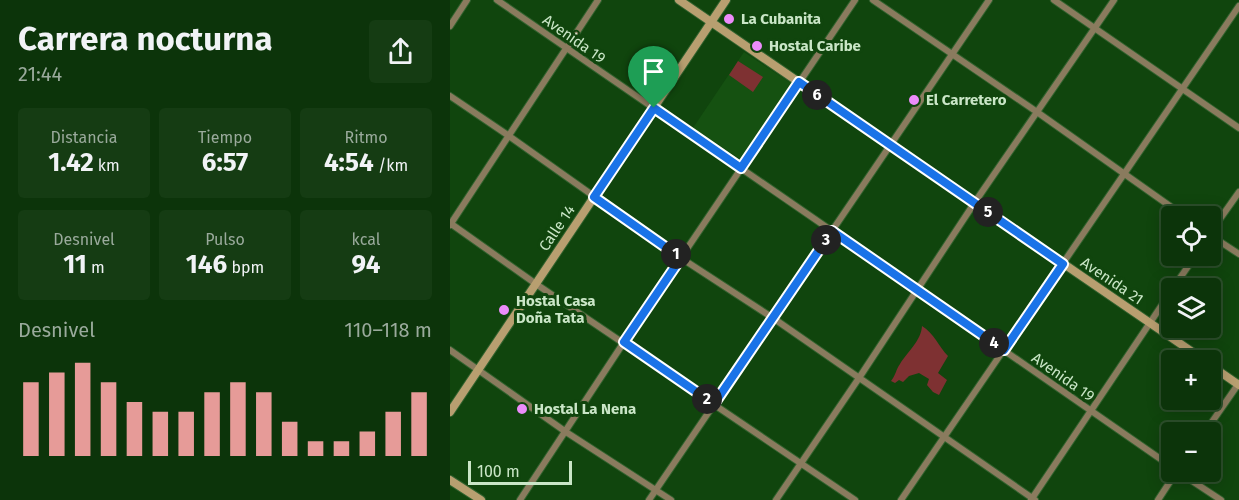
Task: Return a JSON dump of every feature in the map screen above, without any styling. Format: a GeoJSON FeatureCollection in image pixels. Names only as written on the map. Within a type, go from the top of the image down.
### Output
{"type":"FeatureCollection","features":[{"type":"Feature","properties":{"kind":"main road","name":"Avenida 21"},"geometry":{"type":"LineString","coordinates":[[680,0],[1190,350]]}},
{"type":"Feature","properties":{"kind":"main road","name":"Calle 14"},"geometry":{"type":"LineString","coordinates":[[450,411],[726,0]]}},
{"type":"Feature","properties":{"kind":"main road"},"geometry":{"type":"LineString","coordinates":[[1221,372],[1239,384]]}},
{"type":"Feature","properties":{"kind":"main road"},"geometry":{"type":"LineString","coordinates":[[450,480],[481,500]]}},
{"type":"Feature","properties":{"kind":"street"},"geometry":{"type":"LineString","coordinates":[[450,26],[467,0]]}},
{"type":"Feature","properties":{"kind":"street","name":"Avenida 19"},"geometry":{"type":"LineString","coordinates":[[497,0],[1161,459]]}},
{"type":"Feature","properties":{"kind":"street"},"geometry":{"type":"LineString","coordinates":[[597,0],[450,224],[855,500]]}},
{"type":"Feature","properties":{"kind":"street"},"geometry":{"type":"LineString","coordinates":[[520,500],[855,0]]}},
{"type":"Feature","properties":{"kind":"street"},"geometry":{"type":"LineString","coordinates":[[873,0],[1170,206]]}},
{"type":"Feature","properties":{"kind":"street"},"geometry":{"type":"LineString","coordinates":[[649,500],[989,0]]}},
{"type":"Feature","properties":{"kind":"street"},"geometry":{"type":"LineString","coordinates":[[1054,0],[1239,128]]}},
{"type":"Feature","properties":{"kind":"street"},"geometry":{"type":"LineString","coordinates":[[776,500],[975,202],[1114,0]]}},
{"type":"Feature","properties":{"kind":"street"},"geometry":{"type":"LineString","coordinates":[[901,500],[1239,6]]}},
{"type":"Feature","properties":{"kind":"street"},"geometry":{"type":"LineString","coordinates":[[450,96],[1032,499],[1161,305]]}},
{"type":"Feature","properties":{"kind":"street"},"geometry":{"type":"LineString","coordinates":[[1221,218],[1239,192]]}},
{"type":"Feature","properties":{"kind":"street"},"geometry":{"type":"LineString","coordinates":[[1221,242],[1239,254]]}},
{"type":"Feature","properties":{"kind":"street"},"geometry":{"type":"LineString","coordinates":[[450,350],[566,432],[671,500]]}},
{"type":"Feature","properties":{"kind":"street"},"geometry":{"type":"LineString","coordinates":[[1212,422],[1239,384]]}},
{"type":"Feature","properties":{"kind":"street"},"geometry":{"type":"LineString","coordinates":[[1158,500],[1170,482]]}},
{"type":"Feature","properties":{"kind":"street"},"geometry":{"type":"LineString","coordinates":[[1194,482],[1221,500]]}},
{"type":"Feature","properties":{"kind":"shaded area"},"geometry":{"type":"Polygon","coordinates":[[[744,52],[794,85],[743,161],[693,128],[744,52]]]}},
{"type":"Feature","properties":{"kind":"shaded area"},"geometry":{"type":"Polygon","coordinates":[[[738,61],[763,77],[753,92],[729,75],[738,61]]]}},
{"type":"Feature","properties":{"kind":"shaded area"},"geometry":{"type":"Polygon","coordinates":[[[922,326],[930,332],[948,356],[938,373],[947,380],[939,395],[927,385],[929,379],[919,373],[909,376],[903,382],[891,381],[917,341],[922,326]]]}},
{"type":"Feature","properties":{"kind":"place","name":"La Cubanita"},"geometry":{"type":"Point","coordinates":[729,19]}},
{"type":"Feature","properties":{"kind":"place","name":"Hostal Caribe"},"geometry":{"type":"Point","coordinates":[757,46]}},
{"type":"Feature","properties":{"kind":"place","name":"El Carretero"},"geometry":{"type":"Point","coordinates":[914,100]}},
{"type":"Feature","properties":{"kind":"place","name":"Hostal Casa Doña Tata"},"geometry":{"type":"Point","coordinates":[504,310]}},
{"type":"Feature","properties":{"kind":"place","name":"Hostal La Nena"},"geometry":{"type":"Point","coordinates":[522,409]}},
{"type":"Feature","properties":{"kind":"route"},"geometry":{"type":"LineString","coordinates":[[799,82],[1063,264],[1004,350],[832,231],[714,404],[624,342],[681,258],[594,197],[654,108],[741,168],[799,82]]}}]}
